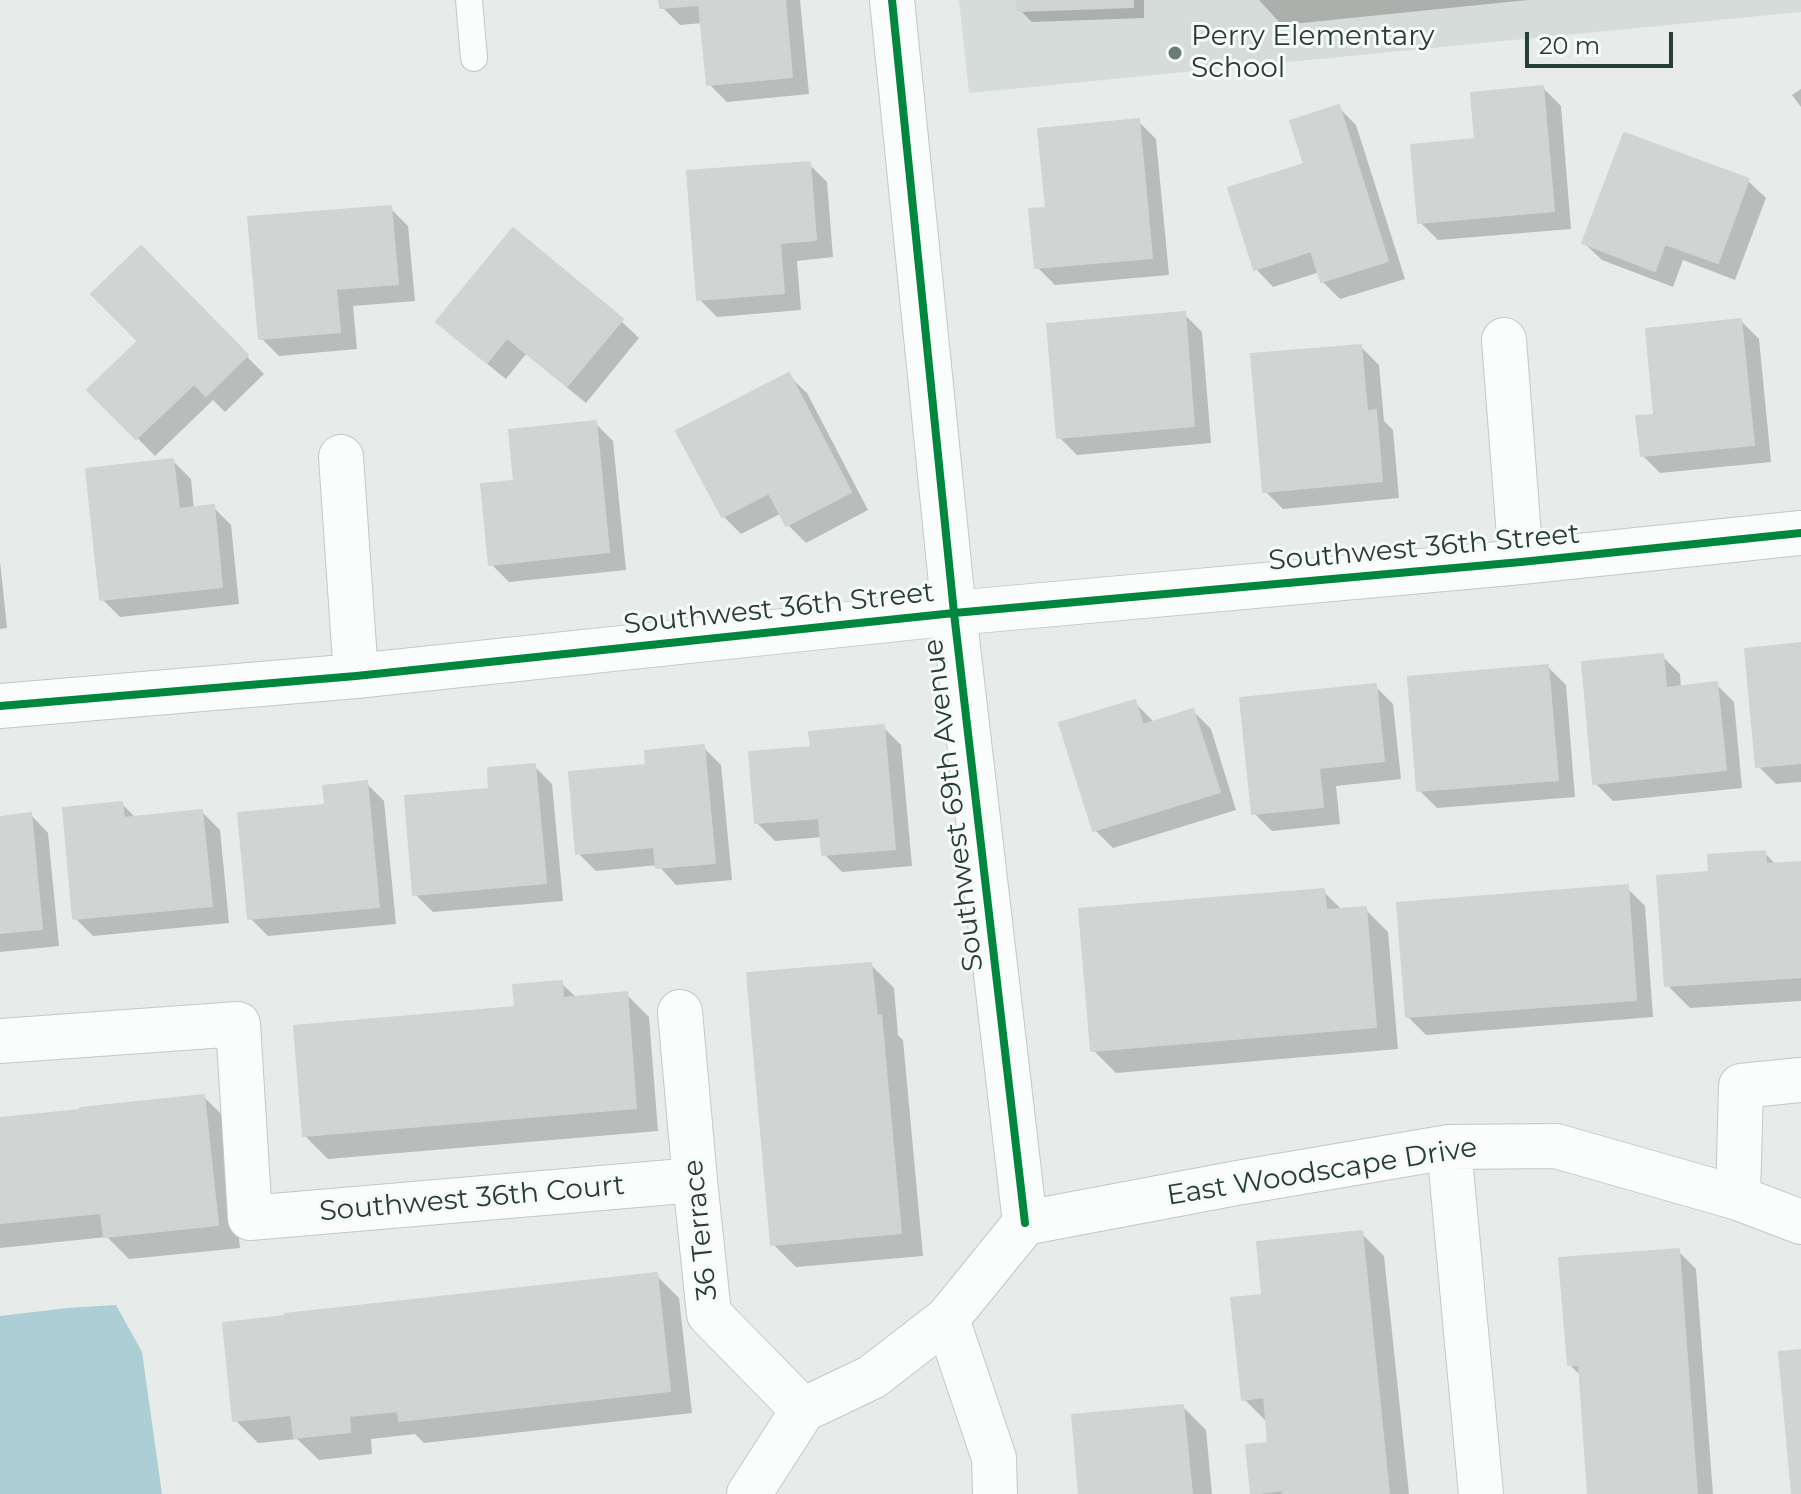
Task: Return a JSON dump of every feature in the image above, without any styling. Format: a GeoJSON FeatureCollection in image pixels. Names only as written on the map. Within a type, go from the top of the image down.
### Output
{"type":"FeatureCollection","features":[{"type":"Feature","properties":{"kind":"street","name":"Southwest 69th Avenue"},"geometry":{"type":"LineString","coordinates":[[892,0],[954,613],[1025,1223]]}},
{"type":"Feature","properties":{"kind":"street"},"geometry":{"type":"LineString","coordinates":[[1504,340],[1521,562]]}},
{"type":"Feature","properties":{"kind":"street"},"geometry":{"type":"LineString","coordinates":[[341,457],[356,676]]}},
{"type":"Feature","properties":{"kind":"street","name":"Southwest 36th Street"},"geometry":{"type":"LineString","coordinates":[[0,706],[356,676],[954,613],[1521,562],[1801,533]]}},
{"type":"Feature","properties":{"kind":"street","name":"36 Terrace"},"geometry":{"type":"LineString","coordinates":[[680,1012],[709,1314],[803,1410]]}},
{"type":"Feature","properties":{"kind":"street","name":"Southwest 36th Court"},"geometry":{"type":"LineString","coordinates":[[0,1041],[238,1024],[250,1218],[695,1180]]}},
{"type":"Feature","properties":{"kind":"street"},"geometry":{"type":"LineString","coordinates":[[1738,1198],[1741,1086],[1801,1080]]}},
{"type":"Feature","properties":{"kind":"street","name":"East Woodscape Drive"},"geometry":{"type":"LineString","coordinates":[[1025,1223],[1449,1147],[1556,1146],[1738,1198],[1801,1222]]}},
{"type":"Feature","properties":{"kind":"street"},"geometry":{"type":"LineString","coordinates":[[1449,1147],[1481,1494]]}},
{"type":"Feature","properties":{"kind":"street"},"geometry":{"type":"LineString","coordinates":[[749,1494],[803,1410],[872,1377],[947,1319],[1025,1223]]}},
{"type":"Feature","properties":{"kind":"street"},"geometry":{"type":"LineString","coordinates":[[947,1319],[994,1458],[995,1494]]}},
{"type":"Feature","properties":{"kind":"lane"},"geometry":{"type":"LineString","coordinates":[[469,0],[474,58]]}},
{"type":"Feature","properties":{"kind":"shaded area","name":"Perry Elementary School"},"geometry":{"type":"Polygon","coordinates":[[[959,0],[1801,0],[1801,12],[969,93],[959,0]]]}},
{"type":"Feature","properties":{"kind":"water"},"geometry":{"type":"Polygon","coordinates":[[[116,1305],[142,1352],[162,1494],[0,1494],[0,1316],[116,1305]]]}},
{"type":"Feature","properties":{"kind":"building"},"geometry":{"type":"Polygon","coordinates":[[[659,0],[785,0],[792,77],[707,85],[699,5],[660,8],[659,0]]]}},
{"type":"Feature","properties":{"kind":"building"},"geometry":{"type":"Polygon","coordinates":[[[1017,0],[1133,0],[1133,7],[1018,11],[1017,0]]]}},
{"type":"Feature","properties":{"kind":"building"},"geometry":{"type":"Polygon","coordinates":[[[1543,86],[1554,211],[1418,223],[1411,145],[1475,139],[1471,93],[1543,86]]]}},
{"type":"Feature","properties":{"kind":"building"},"geometry":{"type":"Polygon","coordinates":[[[1339,105],[1388,261],[1321,282],[1311,251],[1254,270],[1228,188],[1304,164],[1290,121],[1339,105]]]}},
{"type":"Feature","properties":{"kind":"building"},"geometry":{"type":"Polygon","coordinates":[[[1139,119],[1152,258],[1035,268],[1029,209],[1046,208],[1038,129],[1139,119]]]}},
{"type":"Feature","properties":{"kind":"building"},"geometry":{"type":"Polygon","coordinates":[[[1624,133],[1749,179],[1718,263],[1665,244],[1655,271],[1582,243],[1624,133]]]}},
{"type":"Feature","properties":{"kind":"building"},"geometry":{"type":"Polygon","coordinates":[[[810,162],[816,240],[780,243],[784,293],[697,300],[687,171],[810,162]]]}},
{"type":"Feature","properties":{"kind":"building"},"geometry":{"type":"Polygon","coordinates":[[[391,206],[398,284],[336,289],[340,332],[259,339],[248,217],[391,206]]]}},
{"type":"Feature","properties":{"kind":"building"},"geometry":{"type":"Polygon","coordinates":[[[513,228],[623,319],[567,386],[507,338],[487,363],[436,322],[513,228]]]}},
{"type":"Feature","properties":{"kind":"building"},"geometry":{"type":"Polygon","coordinates":[[[141,246],[248,355],[206,396],[194,384],[136,439],[87,390],[138,341],[91,294],[141,246]]]}},
{"type":"Feature","properties":{"kind":"building"},"geometry":{"type":"Polygon","coordinates":[[[1185,312],[1194,426],[1057,438],[1047,324],[1185,312]]]}},
{"type":"Feature","properties":{"kind":"building"},"geometry":{"type":"Polygon","coordinates":[[[1741,319],[1754,445],[1641,456],[1636,416],[1654,415],[1646,329],[1741,319]]]}},
{"type":"Feature","properties":{"kind":"building"},"geometry":{"type":"Polygon","coordinates":[[[1361,345],[1367,411],[1376,410],[1382,481],[1263,492],[1251,354],[1361,345]]]}},
{"type":"Feature","properties":{"kind":"building"},"geometry":{"type":"Polygon","coordinates":[[[789,373],[851,492],[786,526],[769,493],[722,517],[676,431],[789,373]]]}},
{"type":"Feature","properties":{"kind":"building"},"geometry":{"type":"Polygon","coordinates":[[[596,421],[609,552],[489,565],[481,484],[514,481],[509,430],[596,421]]]}},
{"type":"Feature","properties":{"kind":"building"},"geometry":{"type":"Polygon","coordinates":[[[173,459],[179,509],[214,505],[222,587],[100,600],[86,469],[173,459]]]}},
{"type":"Feature","properties":{"kind":"building"},"geometry":{"type":"Polygon","coordinates":[[[1801,643],[1801,763],[1756,767],[1745,649],[1801,643]]]}},
{"type":"Feature","properties":{"kind":"building"},"geometry":{"type":"Polygon","coordinates":[[[1663,654],[1666,688],[1717,682],[1726,770],[1593,784],[1582,662],[1663,654]]]}},
{"type":"Feature","properties":{"kind":"building"},"geometry":{"type":"Polygon","coordinates":[[[1548,665],[1558,780],[1417,791],[1408,677],[1548,665]]]}},
{"type":"Feature","properties":{"kind":"building"},"geometry":{"type":"Polygon","coordinates":[[[1376,684],[1384,761],[1319,768],[1323,807],[1252,814],[1240,698],[1376,684]]]}},
{"type":"Feature","properties":{"kind":"building"},"geometry":{"type":"Polygon","coordinates":[[[1135,700],[1143,725],[1193,709],[1220,792],[1093,831],[1059,723],[1135,700]]]}},
{"type":"Feature","properties":{"kind":"building"},"geometry":{"type":"Polygon","coordinates":[[[884,725],[895,849],[822,855],[819,818],[755,823],[749,752],[811,747],[809,732],[884,725]]]}},
{"type":"Feature","properties":{"kind":"building"},"geometry":{"type":"Polygon","coordinates":[[[704,745],[715,863],[656,868],[654,847],[576,854],[569,772],[646,765],[645,751],[704,745]]]}},
{"type":"Feature","properties":{"kind":"building"},"geometry":{"type":"Polygon","coordinates":[[[535,764],[546,883],[413,895],[405,796],[489,789],[488,768],[535,764]]]}},
{"type":"Feature","properties":{"kind":"building"},"geometry":{"type":"Polygon","coordinates":[[[367,781],[379,907],[248,919],[238,813],[325,805],[323,786],[367,781]]]}},
{"type":"Feature","properties":{"kind":"building"},"geometry":{"type":"Polygon","coordinates":[[[122,802],[124,818],[202,810],[212,906],[73,919],[63,808],[122,802]]]}},
{"type":"Feature","properties":{"kind":"building"},"geometry":{"type":"Polygon","coordinates":[[[31,813],[42,929],[0,933],[0,817],[31,813]]]}},
{"type":"Feature","properties":{"kind":"building"},"geometry":{"type":"Polygon","coordinates":[[[1765,851],[1766,864],[1801,862],[1801,977],[1665,986],[1657,876],[1709,872],[1708,855],[1765,851]]]}},
{"type":"Feature","properties":{"kind":"building"},"geometry":{"type":"Polygon","coordinates":[[[1628,885],[1636,1000],[1406,1017],[1397,903],[1628,885]]]}},
{"type":"Feature","properties":{"kind":"building"},"geometry":{"type":"Polygon","coordinates":[[[1324,889],[1326,910],[1366,907],[1376,1027],[1091,1051],[1079,909],[1324,889]]]}},
{"type":"Feature","properties":{"kind":"building"},"geometry":{"type":"Polygon","coordinates":[[[871,963],[877,1016],[881,1015],[901,1233],[771,1245],[747,973],[871,963]]]}},
{"type":"Feature","properties":{"kind":"building"},"geometry":{"type":"Polygon","coordinates":[[[562,981],[563,998],[627,992],[636,1108],[303,1136],[294,1026],[515,1007],[513,985],[562,981]]]}},
{"type":"Feature","properties":{"kind":"building"},"geometry":{"type":"Polygon","coordinates":[[[204,1095],[218,1225],[104,1237],[101,1213],[0,1223],[0,1118],[204,1095]]]}},
{"type":"Feature","properties":{"kind":"building"},"geometry":{"type":"Polygon","coordinates":[[[1362,1231],[1389,1494],[1283,1494],[1283,1490],[1251,1494],[1246,1445],[1268,1443],[1264,1397],[1242,1400],[1231,1298],[1262,1295],[1257,1242],[1362,1231]]]}},
{"type":"Feature","properties":{"kind":"building"},"geometry":{"type":"Polygon","coordinates":[[[1679,1249],[1697,1494],[1588,1494],[1579,1365],[1568,1365],[1559,1258],[1679,1249]]]}},
{"type":"Feature","properties":{"kind":"building"},"geometry":{"type":"Polygon","coordinates":[[[657,1273],[670,1391],[399,1421],[398,1411],[349,1416],[350,1432],[294,1438],[291,1415],[233,1421],[223,1323],[657,1273]]]}},
{"type":"Feature","properties":{"kind":"building"},"geometry":{"type":"Polygon","coordinates":[[[1801,1350],[1801,1494],[1792,1494],[1779,1352],[1801,1350]]]}},
{"type":"Feature","properties":{"kind":"building"},"geometry":{"type":"Polygon","coordinates":[[[1183,1405],[1192,1494],[1079,1494],[1072,1415],[1183,1405]]]}},
{"type":"Feature","properties":{"kind":"cycle path"},"geometry":{"type":"LineString","coordinates":[[892,0],[954,613],[1025,1223]]}},
{"type":"Feature","properties":{"kind":"cycle path"},"geometry":{"type":"LineString","coordinates":[[0,706],[356,676],[954,613],[1521,562],[1801,533]]}},
{"type":"Feature","properties":{"kind":"place","name":"Perry Elementary School"},"geometry":{"type":"Point","coordinates":[1175,53]}}]}
